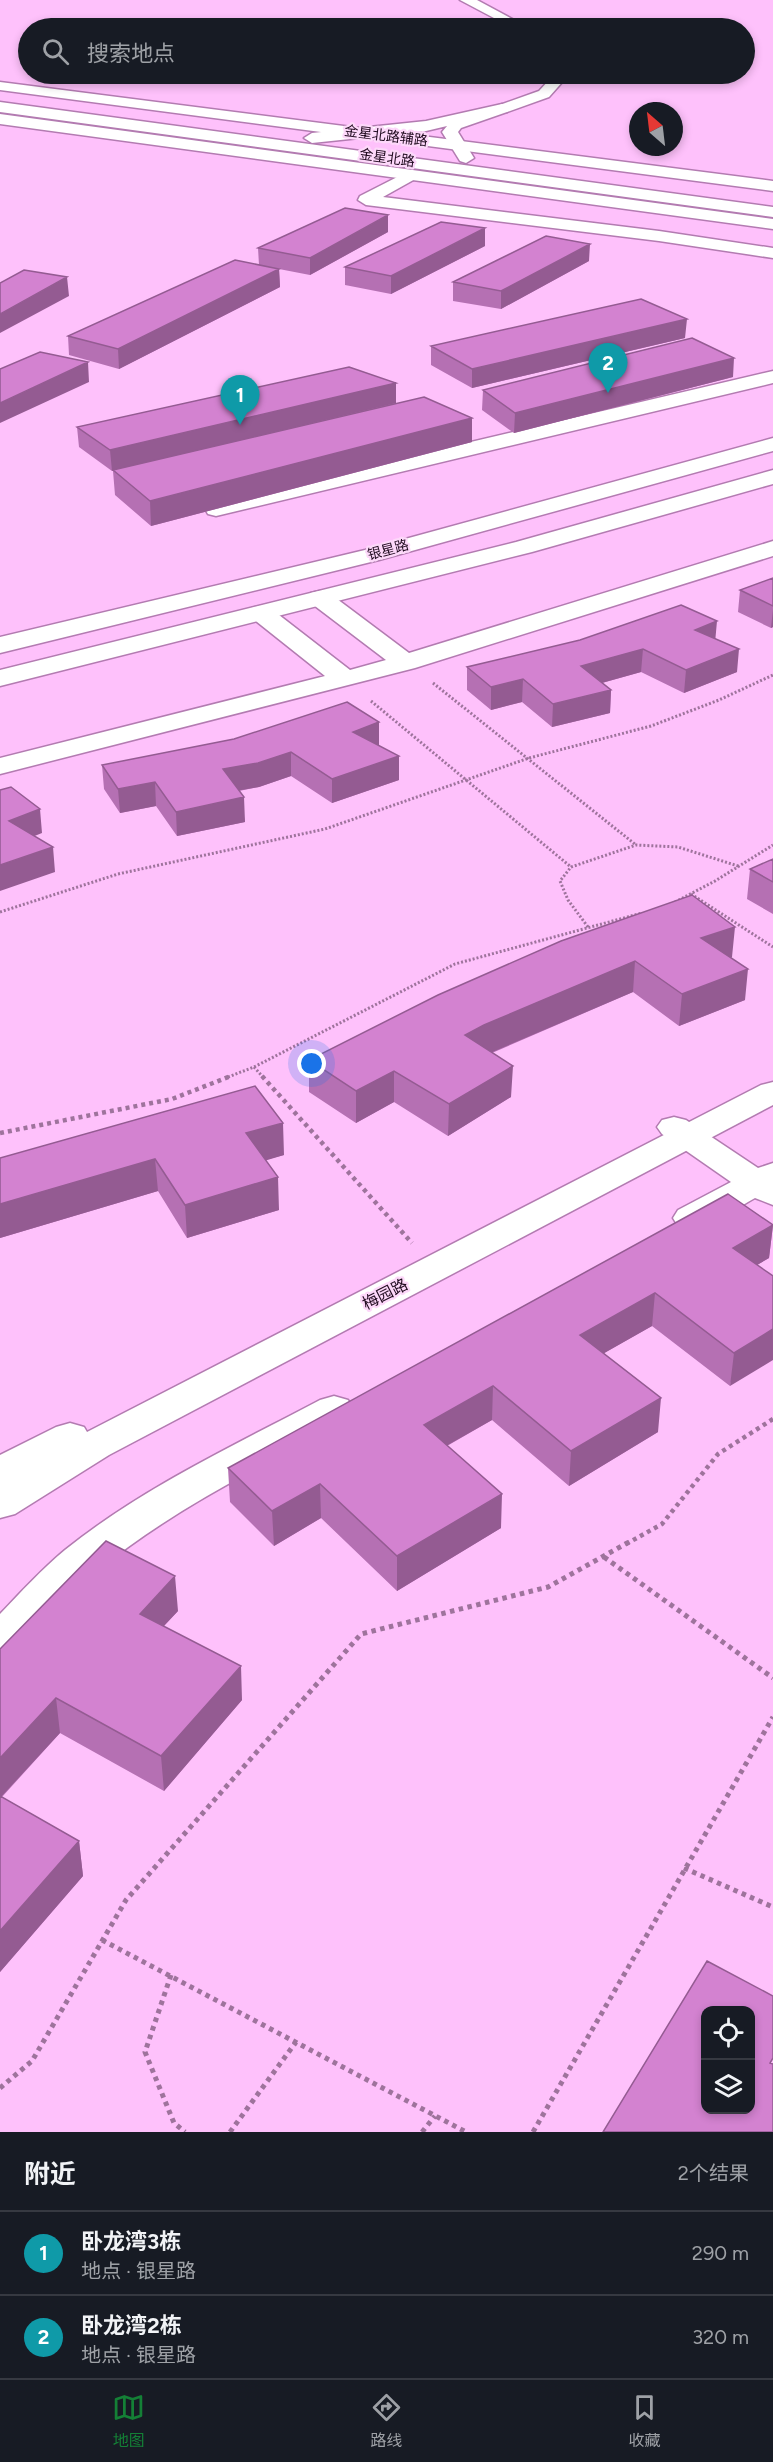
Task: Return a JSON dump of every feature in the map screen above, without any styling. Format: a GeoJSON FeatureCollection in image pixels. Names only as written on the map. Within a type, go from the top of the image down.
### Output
{"type":"FeatureCollection","features":[{"type":"Feature","properties":{"kind":"main road"},"geometry":{"type":"LineString","coordinates":[[467,0],[502,18]]}},
{"type":"Feature","properties":{"kind":"main road"},"geometry":{"type":"LineString","coordinates":[[462,152],[450,132],[456,125],[544,94],[553,84]]}},
{"type":"Feature","properties":{"kind":"main road","name":"金星北路辅路"},"geometry":{"type":"LineString","coordinates":[[0,86],[363,133],[462,152],[773,186]]}},
{"type":"Feature","properties":{"kind":"main road","name":"金星北路"},"geometry":{"type":"LineString","coordinates":[[0,97],[312,138],[462,152],[773,199]]}},
{"type":"Feature","properties":{"kind":"main road","name":"金星北路"},"geometry":{"type":"LineString","coordinates":[[0,107],[773,212]]}},
{"type":"Feature","properties":{"kind":"main road"},"geometry":{"type":"LineString","coordinates":[[312,138],[426,126],[502,109]]}},
{"type":"Feature","properties":{"kind":"main road"},"geometry":{"type":"LineString","coordinates":[[0,118],[773,224]]}},
{"type":"Feature","properties":{"kind":"main road"},"geometry":{"type":"LineString","coordinates":[[411,175],[366,200],[659,236],[773,253]]}},
{"type":"Feature","properties":{"kind":"main road"},"geometry":{"type":"LineString","coordinates":[[216,509],[773,377]]}},
{"type":"Feature","properties":{"kind":"main road","name":"银星路"},"geometry":{"type":"LineString","coordinates":[[0,645],[371,555],[773,444]]}},
{"type":"Feature","properties":{"kind":"main road","name":"银星路"},"geometry":{"type":"LineString","coordinates":[[0,678],[525,547],[773,477]]}},
{"type":"Feature","properties":{"kind":"main road"},"geometry":{"type":"LineString","coordinates":[[0,766],[406,663],[773,548]]}},
{"type":"Feature","properties":{"kind":"main road"},"geometry":{"type":"LineString","coordinates":[[320,598],[406,663]]}},
{"type":"Feature","properties":{"kind":"main road"},"geometry":{"type":"LineString","coordinates":[[261,613],[345,679]]}},
{"type":"Feature","properties":{"kind":"main road","name":"梅园路"},"geometry":{"type":"LineString","coordinates":[[0,1503],[95,1445],[681,1131],[773,1076]]}},
{"type":"Feature","properties":{"kind":"main road","name":"梅园路"},"geometry":{"type":"LineString","coordinates":[[0,1473],[423,1256],[681,1131],[773,1092]]}},
{"type":"Feature","properties":{"kind":"main road"},"geometry":{"type":"LineString","coordinates":[[681,1131],[767,1184]]}},
{"type":"Feature","properties":{"kind":"main road"},"geometry":{"type":"LineString","coordinates":[[662,1234],[767,1184]]}},
{"type":"Feature","properties":{"kind":"main road"},"geometry":{"type":"LineString","coordinates":[[0,1641],[80,1561],[136,1521],[189,1489],[367,1392]]}},
{"type":"Feature","properties":{"kind":"path"},"geometry":{"type":"LineString","coordinates":[[406,663],[529,758],[636,845]]}},
{"type":"Feature","properties":{"kind":"path"},"geometry":{"type":"LineString","coordinates":[[0,912],[118,874],[325,829],[529,758],[651,726],[718,700],[773,675]]}},
{"type":"Feature","properties":{"kind":"path"},"geometry":{"type":"LineString","coordinates":[[345,679],[571,867]]}},
{"type":"Feature","properties":{"kind":"path"},"geometry":{"type":"LineString","coordinates":[[588,927],[568,900],[560,881],[571,867],[636,845],[678,847],[738,866]]}},
{"type":"Feature","properties":{"kind":"path"},"geometry":{"type":"LineString","coordinates":[[673,902],[773,845]]}},
{"type":"Feature","properties":{"kind":"path"},"geometry":{"type":"LineString","coordinates":[[690,894],[773,947]]}},
{"type":"Feature","properties":{"kind":"path"},"geometry":{"type":"LineString","coordinates":[[0,1133],[172,1099],[254,1067],[455,964],[643,913]]}},
{"type":"Feature","properties":{"kind":"path"},"geometry":{"type":"LineString","coordinates":[[254,1067],[423,1256]]}},
{"type":"Feature","properties":{"kind":"path"},"geometry":{"type":"LineString","coordinates":[[0,2088],[32,2061],[126,1899],[361,1634],[548,1587],[662,1524],[718,1454],[773,1419]]}},
{"type":"Feature","properties":{"kind":"path"},"geometry":{"type":"LineString","coordinates":[[604,1557],[773,1678]]}},
{"type":"Feature","properties":{"kind":"path"},"geometry":{"type":"LineString","coordinates":[[533,2132],[773,1717]]}},
{"type":"Feature","properties":{"kind":"path"},"geometry":{"type":"LineString","coordinates":[[684,1868],[773,1906]]}},
{"type":"Feature","properties":{"kind":"path"},"geometry":{"type":"LineString","coordinates":[[102,1940],[466,2132]]}},
{"type":"Feature","properties":{"kind":"path"},"geometry":{"type":"LineString","coordinates":[[171,1975],[145,2052],[174,2123],[185,2132]]}},
{"type":"Feature","properties":{"kind":"path"},"geometry":{"type":"LineString","coordinates":[[230,2132],[296,2042]]}},
{"type":"Feature","properties":{"kind":"path"},"geometry":{"type":"LineString","coordinates":[[422,2132],[435,2116]]}},
{"type":"Feature","properties":{"kind":"building"},"geometry":{"type":"Polygon","coordinates":[[[345,208],[388,215],[310,258],[258,248],[345,208]]]}},
{"type":"Feature","properties":{"kind":"building"},"geometry":{"type":"Polygon","coordinates":[[[441,222],[485,228],[391,276],[345,267],[441,222]]]}},
{"type":"Feature","properties":{"kind":"building"},"geometry":{"type":"Polygon","coordinates":[[[546,236],[590,244],[501,291],[453,282],[546,236]]]}},
{"type":"Feature","properties":{"kind":"building"},"geometry":{"type":"Polygon","coordinates":[[[235,260],[279,269],[118,349],[68,336],[235,260]]]}},
{"type":"Feature","properties":{"kind":"building"},"geometry":{"type":"Polygon","coordinates":[[[24,270],[67,277],[0,314],[0,283],[24,270]]]}},
{"type":"Feature","properties":{"kind":"building"},"geometry":{"type":"Polygon","coordinates":[[[641,299],[687,319],[472,369],[431,346],[641,299]]]}},
{"type":"Feature","properties":{"kind":"building"},"geometry":{"type":"Polygon","coordinates":[[[692,338],[734,358],[515,413],[483,390],[692,338]]]}},
{"type":"Feature","properties":{"kind":"building"},"geometry":{"type":"Polygon","coordinates":[[[40,352],[88,362],[0,403],[0,369],[40,352]]]}},
{"type":"Feature","properties":{"kind":"building"},"geometry":{"type":"Polygon","coordinates":[[[349,367],[396,383],[110,450],[77,427],[349,367]]]}},
{"type":"Feature","properties":{"kind":"building"},"geometry":{"type":"Polygon","coordinates":[[[424,397],[472,418],[150,501],[113,470],[424,397]]]}},
{"type":"Feature","properties":{"kind":"building"},"geometry":{"type":"Polygon","coordinates":[[[773,578],[773,606],[740,590],[773,578]]]}},
{"type":"Feature","properties":{"kind":"building"},"geometry":{"type":"Polygon","coordinates":[[[681,605],[717,621],[695,630],[739,649],[686,670],[643,649],[581,666],[611,690],[553,704],[523,679],[491,687],[467,667],[580,640],[681,605]]]}},
{"type":"Feature","properties":{"kind":"building"},"geometry":{"type":"Polygon","coordinates":[[[347,702],[379,722],[353,732],[399,756],[332,779],[291,752],[258,763],[223,769],[244,797],[176,812],[155,782],[118,789],[102,765],[234,739],[347,702]]]}},
{"type":"Feature","properties":{"kind":"building"},"geometry":{"type":"Polygon","coordinates":[[[11,787],[40,809],[9,821],[53,847],[0,865],[0,790],[11,787]]]}},
{"type":"Feature","properties":{"kind":"building"},"geometry":{"type":"Polygon","coordinates":[[[773,859],[773,882],[750,869],[773,859]]]}},
{"type":"Feature","properties":{"kind":"building"},"geometry":{"type":"Polygon","coordinates":[[[692,895],[735,927],[701,938],[748,969],[682,994],[635,961],[484,1025],[465,1035],[513,1066],[449,1104],[394,1071],[356,1091],[309,1060],[438,995],[561,941],[692,895]]]}},
{"type":"Feature","properties":{"kind":"building"},"geometry":{"type":"Polygon","coordinates":[[[255,1086],[283,1123],[246,1133],[278,1177],[185,1205],[155,1159],[0,1204],[0,1158],[255,1086]]]}},
{"type":"Feature","properties":{"kind":"building"},"geometry":{"type":"Polygon","coordinates":[[[728,1194],[773,1225],[733,1248],[773,1276],[773,1329],[734,1353],[655,1293],[580,1335],[661,1398],[571,1451],[493,1386],[424,1425],[502,1494],[397,1556],[320,1484],[272,1511],[228,1468],[728,1194]]]}},
{"type":"Feature","properties":{"kind":"building"},"geometry":{"type":"Polygon","coordinates":[[[106,1541],[175,1576],[140,1614],[241,1666],[161,1756],[56,1698],[0,1758],[0,1649],[106,1541]]]}},
{"type":"Feature","properties":{"kind":"building"},"geometry":{"type":"Polygon","coordinates":[[[0,1796],[79,1841],[0,1931],[0,1796]]]}},
{"type":"Feature","properties":{"kind":"building"},"geometry":{"type":"Polygon","coordinates":[[[707,1961],[773,1996],[773,2058],[770,2063],[773,2064],[773,2132],[603,2132],[707,1961]]]}},
{"type":"Feature","properties":{"kind":"place","name":"卧龙湾2栋"},"geometry":{"type":"Point","coordinates":[608,393]}},
{"type":"Feature","properties":{"kind":"place","name":"卧龙湾3栋"},"geometry":{"type":"Point","coordinates":[240,425]}}]}
